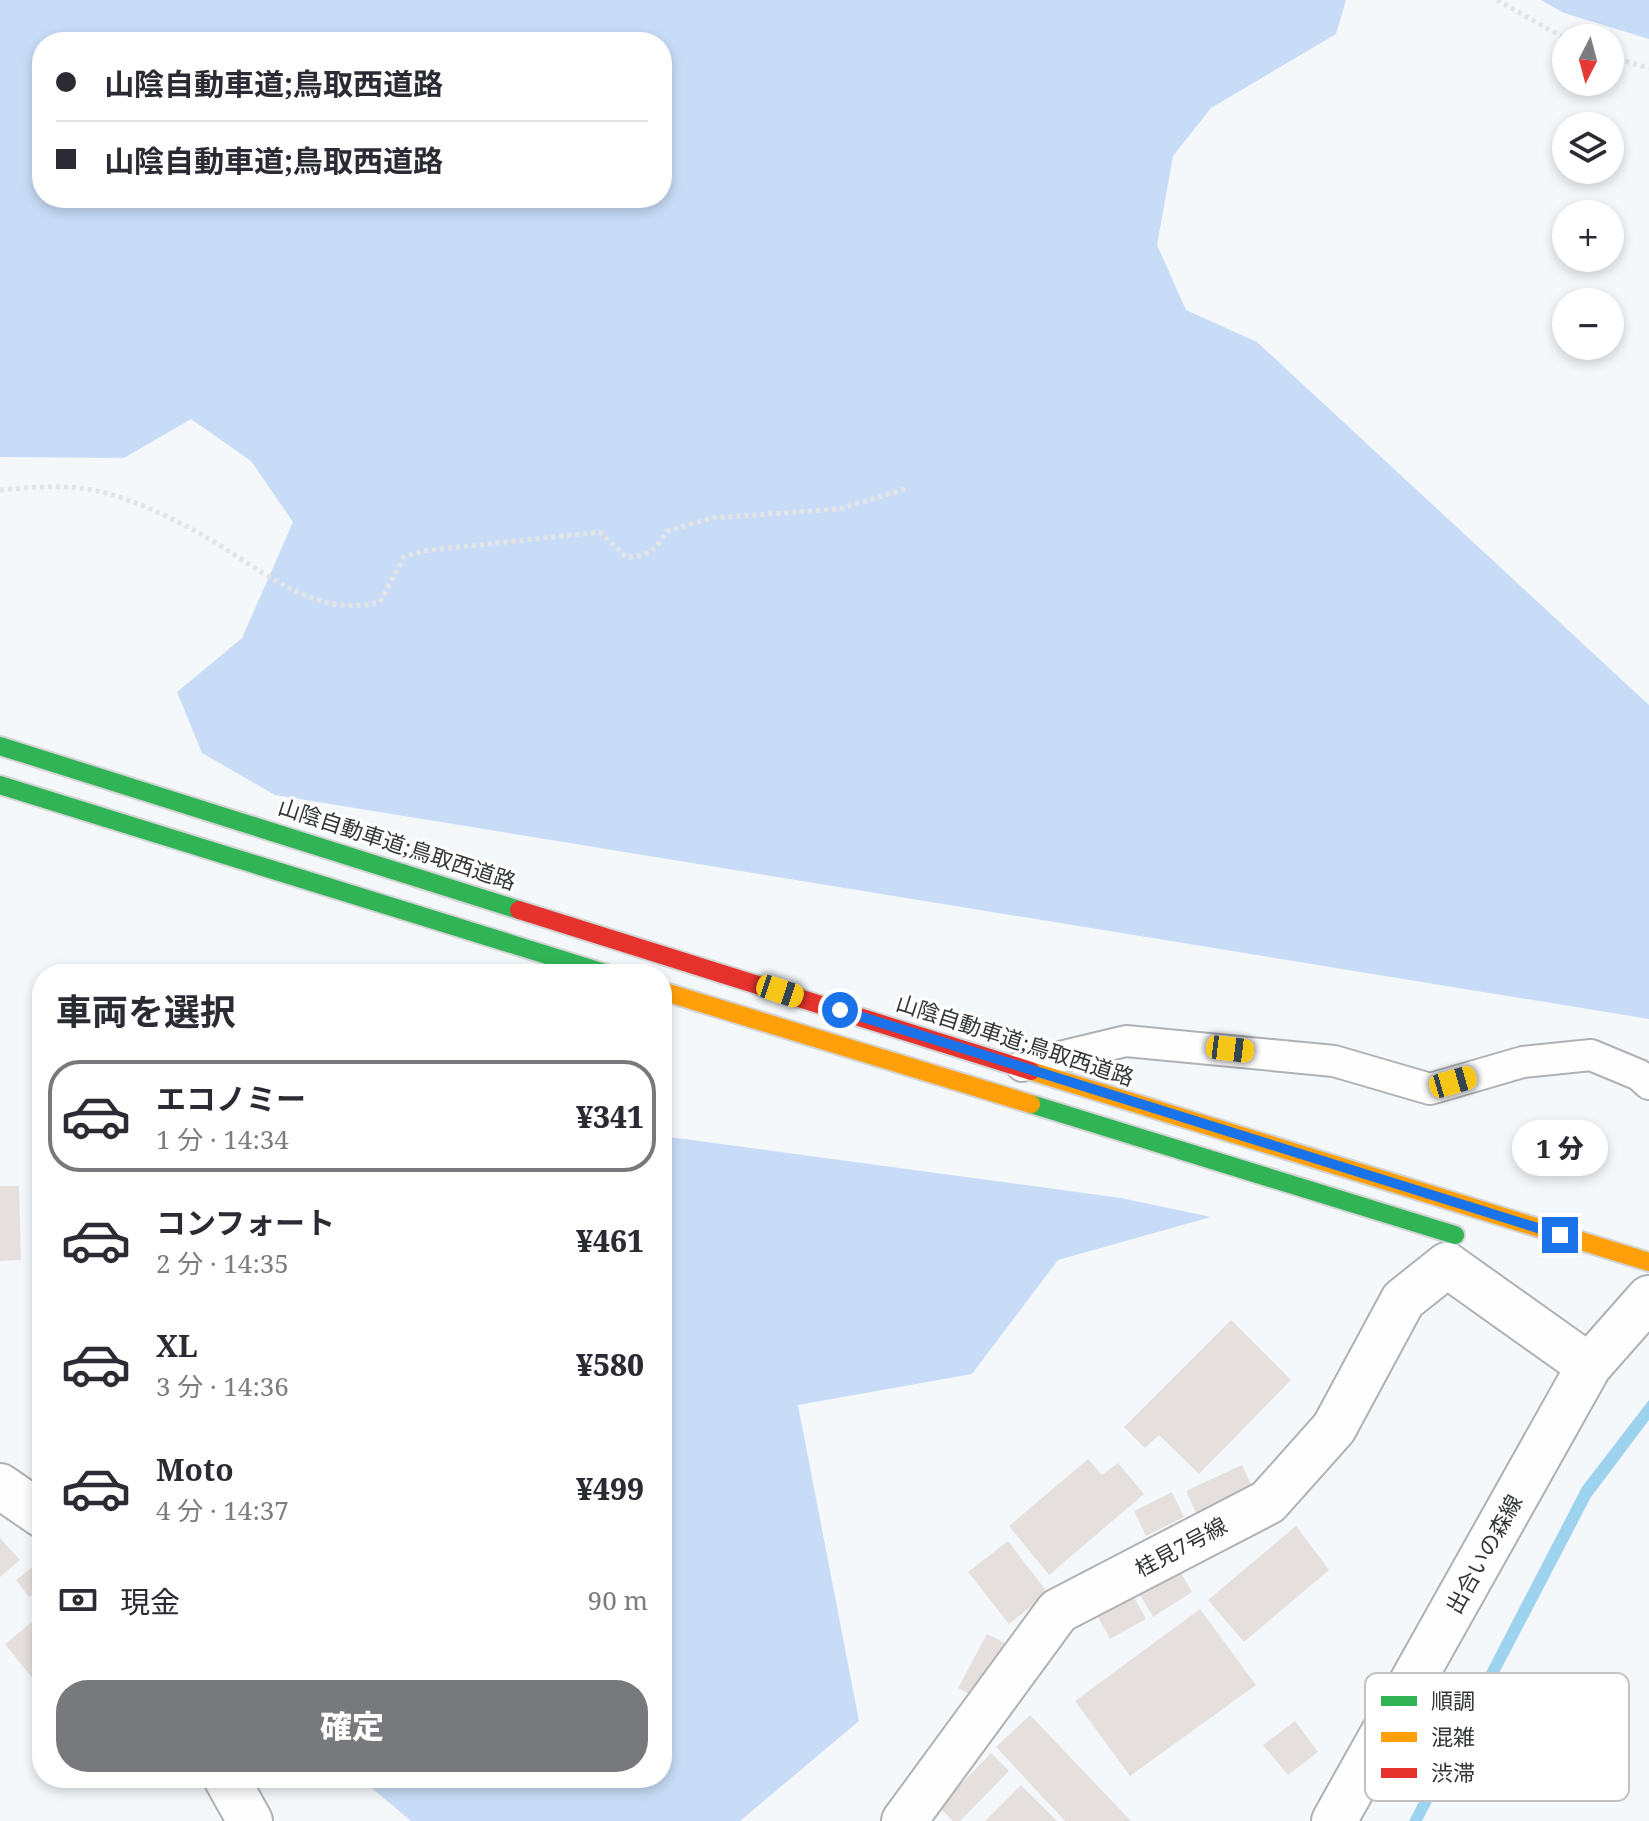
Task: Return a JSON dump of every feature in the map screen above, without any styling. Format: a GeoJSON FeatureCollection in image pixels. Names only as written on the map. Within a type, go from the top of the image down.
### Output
{"type":"FeatureCollection","features":[{"type":"Feature","properties":{"kind":"highway","name":"山陰自動車道;鳥取西道路"},"geometry":{"type":"LineString","coordinates":[[0,746],[1353,1173],[1649,1262]]}},
{"type":"Feature","properties":{"kind":"highway"},"geometry":{"type":"LineString","coordinates":[[0,785],[576,964]]}},
{"type":"Feature","properties":{"kind":"highway"},"geometry":{"type":"LineString","coordinates":[[672,994],[1348,1204],[1458,1252]]}},
{"type":"Feature","properties":{"kind":"street"},"geometry":{"type":"LineString","coordinates":[[1458,1252],[1589,1366]]}},
{"type":"Feature","properties":{"kind":"street","name":"桂見7号線"},"geometry":{"type":"LineString","coordinates":[[904,1821],[1058,1611],[1268,1502],[1334,1428],[1403,1300],[1458,1252]]}},
{"type":"Feature","properties":{"kind":"street","name":"出合いの森線"},"geometry":{"type":"LineString","coordinates":[[1417,1673],[1589,1366],[1644,1292]]}},
{"type":"Feature","properties":{"kind":"street"},"geometry":{"type":"LineString","coordinates":[[0,1486],[32,1508]]}},
{"type":"Feature","properties":{"kind":"street","name":"出合いの森線"},"geometry":{"type":"LineString","coordinates":[[1334,1821],[1365,1766]]}},
{"type":"Feature","properties":{"kind":"street"},"geometry":{"type":"LineString","coordinates":[[232,1788],[250,1821]]}},
{"type":"Feature","properties":{"kind":"lane"},"geometry":{"type":"LineString","coordinates":[[1020,1067],[1126,1041],[1334,1061],[1430,1089],[1523,1062],[1591,1055],[1639,1075],[1649,1084]]}},
{"type":"Feature","properties":{"kind":"path"},"geometry":{"type":"LineString","coordinates":[[1497,0],[1552,31]]}},
{"type":"Feature","properties":{"kind":"path"},"geometry":{"type":"LineString","coordinates":[[1624,61],[1649,68]]}},
{"type":"Feature","properties":{"kind":"path"},"geometry":{"type":"LineString","coordinates":[[0,490],[51,486],[109,494],[203,535],[303,594],[337,605],[366,606],[380,602],[404,557],[422,551],[600,532],[626,557],[643,557],[655,550],[667,531],[712,518],[840,509],[908,488]]}},
{"type":"Feature","properties":{"kind":"shaded area"},"geometry":{"type":"Polygon","coordinates":[[[0,0],[1346,0],[1336,34],[1211,108],[1173,156],[1157,245],[1186,310],[1257,342],[1649,705],[1649,1019],[275,795],[202,753],[177,692],[242,638],[293,522],[251,461],[191,419],[124,458],[0,457],[0,0]]]}},
{"type":"Feature","properties":{"kind":"shaded area"},"geometry":{"type":"Polygon","coordinates":[[[1541,0],[1649,0],[1649,39],[1624,31],[1624,24],[1600,24],[1564,13],[1541,0]]]}},
{"type":"Feature","properties":{"kind":"shaded area"},"geometry":{"type":"Polygon","coordinates":[[[672,1137],[1121,1198],[1211,1217],[1058,1260],[972,1374],[798,1405],[859,1721],[740,1821],[411,1821],[372,1788],[672,1788],[672,1137]]]}},
{"type":"Feature","properties":{"kind":"shaded area"},"geometry":{"type":"Polygon","coordinates":[[[1649,1400],[1649,1420],[1591,1497],[1499,1673],[1486,1673],[1582,1487],[1649,1400]]]}},
{"type":"Feature","properties":{"kind":"shaded area"},"geometry":{"type":"Polygon","coordinates":[[[1419,1801],[1432,1801],[1422,1821],[1409,1821],[1419,1801]]]}},
{"type":"Feature","properties":{"kind":"building"},"geometry":{"type":"Polygon","coordinates":[[[0,1186],[19,1186],[21,1260],[0,1261],[0,1186]]]}},
{"type":"Feature","properties":{"kind":"building"},"geometry":{"type":"Polygon","coordinates":[[[1231,1320],[1291,1380],[1199,1474],[1159,1435],[1145,1448],[1124,1427],[1231,1320]]]}},
{"type":"Feature","properties":{"kind":"building"},"geometry":{"type":"Polygon","coordinates":[[[1088,1459],[1102,1475],[1118,1463],[1144,1494],[1049,1575],[1009,1526],[1088,1459]]]}},
{"type":"Feature","properties":{"kind":"building"},"geometry":{"type":"Polygon","coordinates":[[[1242,1465],[1254,1491],[1198,1517],[1186,1491],[1242,1465]]]}},
{"type":"Feature","properties":{"kind":"building"},"geometry":{"type":"Polygon","coordinates":[[[1172,1492],[1184,1517],[1146,1536],[1134,1511],[1172,1492]]]}},
{"type":"Feature","properties":{"kind":"building"},"geometry":{"type":"Polygon","coordinates":[[[1296,1526],[1329,1570],[1244,1642],[1208,1600],[1296,1526]]]}},
{"type":"Feature","properties":{"kind":"building"},"geometry":{"type":"Polygon","coordinates":[[[0,1538],[20,1560],[0,1577],[0,1538]]]}},
{"type":"Feature","properties":{"kind":"building"},"geometry":{"type":"Polygon","coordinates":[[[1008,1541],[1048,1593],[1009,1624],[968,1572],[1008,1541]]]}},
{"type":"Feature","properties":{"kind":"building"},"geometry":{"type":"Polygon","coordinates":[[[1176,1564],[1192,1592],[1153,1617],[1136,1588],[1176,1564]]]}},
{"type":"Feature","properties":{"kind":"building"},"geometry":{"type":"Polygon","coordinates":[[[32,1567],[32,1595],[29,1597],[16,1580],[32,1567]]]}},
{"type":"Feature","properties":{"kind":"building"},"geometry":{"type":"Polygon","coordinates":[[[1129,1588],[1146,1619],[1110,1639],[1093,1608],[1129,1588]]]}},
{"type":"Feature","properties":{"kind":"building"},"geometry":{"type":"Polygon","coordinates":[[[1200,1609],[1256,1685],[1130,1776],[1075,1701],[1200,1609]]]}},
{"type":"Feature","properties":{"kind":"building"},"geometry":{"type":"Polygon","coordinates":[[[32,1622],[32,1678],[5,1644],[32,1622]]]}},
{"type":"Feature","properties":{"kind":"building"},"geometry":{"type":"Polygon","coordinates":[[[987,1634],[1005,1643],[976,1698],[958,1688],[987,1634]]]}},
{"type":"Feature","properties":{"kind":"building"},"geometry":{"type":"Polygon","coordinates":[[[1030,1715],[1131,1821],[1065,1821],[996,1747],[1030,1715]]]}},
{"type":"Feature","properties":{"kind":"building"},"geometry":{"type":"Polygon","coordinates":[[[1295,1721],[1318,1752],[1288,1775],[1263,1745],[1295,1721]]]}},
{"type":"Feature","properties":{"kind":"building"},"geometry":{"type":"Polygon","coordinates":[[[991,1753],[1009,1771],[960,1821],[953,1821],[939,1807],[991,1753]]]}},
{"type":"Feature","properties":{"kind":"building"},"geometry":{"type":"Polygon","coordinates":[[[1021,1785],[1057,1821],[985,1821],[1021,1785]]]}},
{"type":"Feature","properties":{"kind":"traffic: fast"},"geometry":{"type":"LineString","coordinates":[[0,746],[519,910]]}},
{"type":"Feature","properties":{"kind":"traffic: fast"},"geometry":{"type":"LineString","coordinates":[[0,785],[576,964]]}},
{"type":"Feature","properties":{"kind":"traffic: fast"},"geometry":{"type":"LineString","coordinates":[[1031,1104],[1455,1235]]}},
{"type":"Feature","properties":{"kind":"traffic: slow"},"geometry":{"type":"LineString","coordinates":[[672,994],[1031,1104]]}},
{"type":"Feature","properties":{"kind":"traffic: slow"},"geometry":{"type":"LineString","coordinates":[[1031,1071],[1649,1262]]}},
{"type":"Feature","properties":{"kind":"traffic: jam"},"geometry":{"type":"LineString","coordinates":[[519,910],[1031,1071]]}},
{"type":"Feature","properties":{"kind":"route"},"geometry":{"type":"LineString","coordinates":[[840,1010],[1353,1173],[1560,1235]]}}]}
